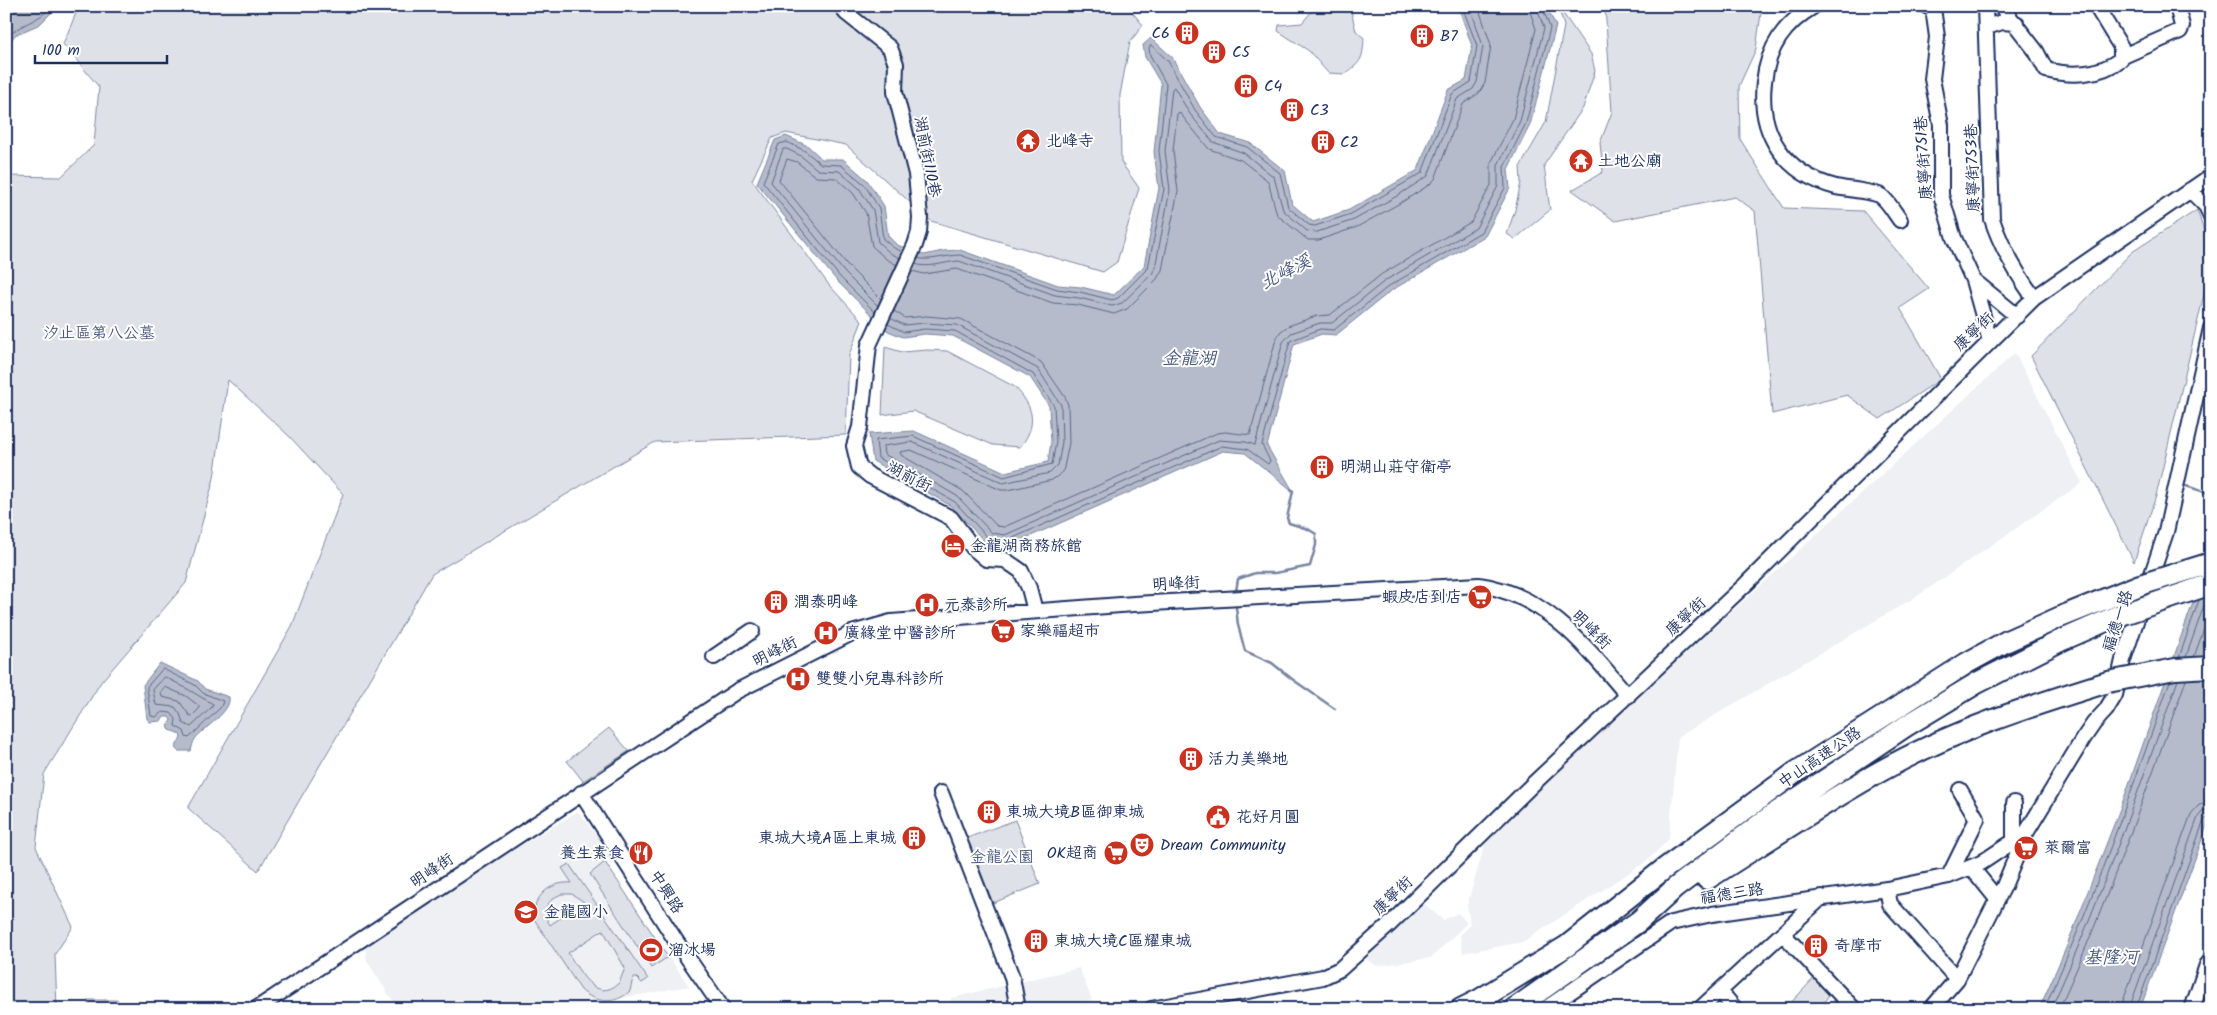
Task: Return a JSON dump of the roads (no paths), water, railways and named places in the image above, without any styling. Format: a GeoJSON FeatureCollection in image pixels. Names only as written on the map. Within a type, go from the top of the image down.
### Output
{"type":"FeatureCollection","features":[{"type":"Feature","properties":{"kind":"highway","name":"中山高速公路"},"geometry":{"type":"LineString","coordinates":[[1461,1009],[1567,946],[1664,869],[1796,772],[1967,663],[2007,641],[2063,616],[2140,585],[2211,562]]}},
{"type":"Feature","properties":{"kind":"highway","name":"中山高速公路"},"geometry":{"type":"LineString","coordinates":[[1514,1009],[1639,921],[1675,888],[1771,816],[1906,726],[1977,683],[2060,641],[2115,617],[2211,584]]}},
{"type":"Feature","properties":{"kind":"highway"},"geometry":{"type":"LineString","coordinates":[[1639,921],[1882,771],[1942,741],[2033,705],[2108,682],[2175,669],[2211,667]]}},
{"type":"Feature","properties":{"kind":"street","name":"湖前街110巷"},"geometry":{"type":"LineString","coordinates":[[842,6],[846,13],[890,48],[896,64],[896,92],[916,174],[920,217],[919,232],[915,245],[877,328]]}},
{"type":"Feature","properties":{"kind":"street"},"geometry":{"type":"LineString","coordinates":[[1814,6],[1802,13],[1782,32],[1766,62],[1763,88],[1764,120],[1775,146],[1792,166],[1824,184],[1880,196],[1900,220]]}},
{"type":"Feature","properties":{"kind":"street","name":"康寧街751巷"},"geometry":{"type":"LineString","coordinates":[[1926,6],[1933,8],[1936,23],[1937,37],[1932,79],[1941,125],[1941,195],[1954,238],[1974,280],[1990,341]]}},
{"type":"Feature","properties":{"kind":"street","name":"康寧街753巷"},"geometry":{"type":"LineString","coordinates":[[1985,6],[1992,219],[1997,236],[2018,277],[2034,298]]}},
{"type":"Feature","properties":{"kind":"street"},"geometry":{"type":"LineString","coordinates":[[2001,6],[2036,51],[2046,70],[2061,74],[2094,71],[2115,63],[2121,57],[2180,31],[2182,26],[2176,6]]}},
{"type":"Feature","properties":{"kind":"street"},"geometry":{"type":"LineString","coordinates":[[2096,6],[2121,47],[2121,57]]}},
{"type":"Feature","properties":{"kind":"street"},"geometry":{"type":"LineString","coordinates":[[1987,27],[2002,22],[2016,24]]}},
{"type":"Feature","properties":{"kind":"street","name":"康寧街"},"geometry":{"type":"LineString","coordinates":[[1151,1009],[1323,978],[1340,968],[1390,924],[1533,784],[1746,584],[2034,298],[2211,176]]}},
{"type":"Feature","properties":{"kind":"street"},"geometry":{"type":"LineString","coordinates":[[2190,190],[2206,206],[2211,216]]}},
{"type":"Feature","properties":{"kind":"street","name":"康寧街751巷"},"geometry":{"type":"LineString","coordinates":[[1974,280],[2017,316]]}},
{"type":"Feature","properties":{"kind":"street","name":"湖前街"},"geometry":{"type":"LineString","coordinates":[[877,328],[869,345],[860,427],[854,446],[858,467],[870,476],[951,518],[973,548],[986,559],[1005,560],[1021,571],[1029,588],[1035,611]]}},
{"type":"Feature","properties":{"kind":"street","name":"福德一路"},"geometry":{"type":"LineString","coordinates":[[1931,1009],[1957,978],[1997,899],[2020,836],[2083,739],[2106,710],[2115,695],[2122,660],[2166,532],[2211,328]]}},
{"type":"Feature","properties":{"kind":"street","name":"明峰街"},"geometry":{"type":"LineString","coordinates":[[256,1009],[737,691],[852,633],[891,622],[1035,611],[1479,585],[1496,587],[1525,599],[1547,612],[1578,638],[1628,696]]}},
{"type":"Feature","properties":{"kind":"street"},"geometry":{"type":"LineString","coordinates":[[714,656],[752,631]]}},
{"type":"Feature","properties":{"kind":"street"},"geometry":{"type":"LineString","coordinates":[[1949,876],[1977,819],[1960,790]]}},
{"type":"Feature","properties":{"kind":"street","name":"中興路"},"geometry":{"type":"LineString","coordinates":[[581,793],[676,941],[723,1009]]}},
{"type":"Feature","properties":{"kind":"street"},"geometry":{"type":"LineString","coordinates":[[941,793],[1012,977],[1018,1009]]}},
{"type":"Feature","properties":{"kind":"street"},"geometry":{"type":"LineString","coordinates":[[2014,803],[2020,836]]}},
{"type":"Feature","properties":{"kind":"street","name":"福德三路"},"geometry":{"type":"LineString","coordinates":[[1545,1009],[1671,923],[1822,897],[1887,889],[1949,876],[1972,868],[2020,836]]}},
{"type":"Feature","properties":{"kind":"street"},"geometry":{"type":"LineString","coordinates":[[1972,868],[1997,899]]}},
{"type":"Feature","properties":{"kind":"street"},"geometry":{"type":"LineString","coordinates":[[1887,889],[1890,904],[1957,978]]}},
{"type":"Feature","properties":{"kind":"street"},"geometry":{"type":"LineString","coordinates":[[1700,1009],[1784,934],[1822,897]]}},
{"type":"Feature","properties":{"kind":"street"},"geometry":{"type":"LineString","coordinates":[[1784,934],[1854,1009]]}},
{"type":"Feature","properties":{"kind":"street"},"geometry":{"type":"LineString","coordinates":[[2192,1009],[2206,965],[2211,960]]}},
{"type":"Feature","properties":{"kind":"street"},"geometry":{"type":"LineString","coordinates":[[1720,991],[1735,1009]]}},
{"type":"Feature","properties":{"kind":"water"},"geometry":{"type":"Polygon","coordinates":[[[6,6],[58,6],[40,24],[15,35],[6,47],[6,6]]]}},
{"type":"Feature","properties":{"kind":"water","name":"金龍湖"},"geometry":{"type":"Polygon","coordinates":[[[1455,6],[1546,6],[1556,26],[1530,125],[1508,169],[1510,188],[1485,236],[1392,290],[1336,335],[1322,334],[1294,344],[1267,446],[1293,491],[1245,453],[1223,451],[1006,547],[987,544],[951,506],[873,461],[869,434],[914,431],[1005,472],[1048,462],[1051,442],[1049,406],[1030,377],[953,336],[925,334],[903,337],[888,331],[837,281],[757,183],[775,140],[786,136],[808,146],[822,159],[843,159],[867,180],[884,206],[888,236],[897,245],[924,255],[960,250],[1058,285],[1081,287],[1114,295],[1144,266],[1159,188],[1154,152],[1161,84],[1145,57],[1143,45],[1151,38],[1172,57],[1200,107],[1220,134],[1250,143],[1285,171],[1292,204],[1313,222],[1349,210],[1418,170],[1448,90],[1466,80],[1472,46],[1460,12],[1455,6]]]}},
{"type":"Feature","properties":{"kind":"water","name":"基隆河"},"geometry":{"type":"Polygon","coordinates":[[[2211,534],[2211,815],[2140,1009],[2039,1009],[2066,948],[2123,801],[2195,597],[2211,534]]]}},
{"type":"Feature","properties":{"kind":"water"},"geometry":{"type":"Polygon","coordinates":[[[160,663],[198,681],[205,689],[229,697],[229,703],[222,714],[195,739],[191,751],[178,751],[175,748],[181,738],[180,734],[170,730],[168,727],[171,720],[169,717],[163,717],[161,721],[150,722],[147,719],[143,685],[160,663]]]}},
{"type":"Feature","properties":{"kind":"waterway","name":"北峰溪"},"geometry":{"type":"LineString","coordinates":[[2186,486],[2211,494]]}},
{"type":"Feature","properties":{"kind":"waterway","name":"北峰溪"},"geometry":{"type":"LineString","coordinates":[[1236,591],[1238,579],[1255,573],[1275,573],[1310,566],[1316,545],[1316,534],[1308,529],[1289,523],[1287,518],[1293,491],[1291,489]]}},
{"type":"Feature","properties":{"kind":"waterway","name":"北峰溪"},"geometry":{"type":"LineString","coordinates":[[1236,607],[1238,625],[1245,651],[1272,663],[1335,709]]}},
{"type":"Feature","properties":{"kind":"place","name":"C6"},"geometry":{"type":"Point","coordinates":[1187,33]}},
{"type":"Feature","properties":{"kind":"place","name":"B7"},"geometry":{"type":"Point","coordinates":[1422,36]}},
{"type":"Feature","properties":{"kind":"place","name":"C5"},"geometry":{"type":"Point","coordinates":[1214,52]}},
{"type":"Feature","properties":{"kind":"place","name":"C4"},"geometry":{"type":"Point","coordinates":[1246,86]}},
{"type":"Feature","properties":{"kind":"place","name":"C3"},"geometry":{"type":"Point","coordinates":[1292,110]}},
{"type":"Feature","properties":{"kind":"place","name":"北峰寺"},"geometry":{"type":"Point","coordinates":[1028,141]}},
{"type":"Feature","properties":{"kind":"place","name":"C2"},"geometry":{"type":"Point","coordinates":[1323,142]}},
{"type":"Feature","properties":{"kind":"place","name":"土地公廟"},"geometry":{"type":"Point","coordinates":[1581,161]}},
{"type":"Feature","properties":{"kind":"place","name":"明湖山莊守衛亭"},"geometry":{"type":"Point","coordinates":[1322,467]}},
{"type":"Feature","properties":{"kind":"place","name":"金龍湖商務旅館"},"geometry":{"type":"Point","coordinates":[953,546]}},
{"type":"Feature","properties":{"kind":"place","name":"蝦皮店到店"},"geometry":{"type":"Point","coordinates":[1480,597]}},
{"type":"Feature","properties":{"kind":"place","name":"潤泰明峰"},"geometry":{"type":"Point","coordinates":[776,602]}},
{"type":"Feature","properties":{"kind":"place","name":"元泰診所"},"geometry":{"type":"Point","coordinates":[927,605]}},
{"type":"Feature","properties":{"kind":"place","name":"家樂福超市"},"geometry":{"type":"Point","coordinates":[1003,631]}},
{"type":"Feature","properties":{"kind":"place","name":"廣緣堂中醫診所"},"geometry":{"type":"Point","coordinates":[826,633]}},
{"type":"Feature","properties":{"kind":"place","name":"雙雙小兒專科診所"},"geometry":{"type":"Point","coordinates":[798,679]}},
{"type":"Feature","properties":{"kind":"place","name":"活力美樂地"},"geometry":{"type":"Point","coordinates":[1191,759]}},
{"type":"Feature","properties":{"kind":"place","name":"東城大境B區御東城"},"geometry":{"type":"Point","coordinates":[989,812]}},
{"type":"Feature","properties":{"kind":"place","name":"花好月圓"},"geometry":{"type":"Point","coordinates":[1218,817]}},
{"type":"Feature","properties":{"kind":"place","name":"東城大境A區上東城"},"geometry":{"type":"Point","coordinates":[914,838]}},
{"type":"Feature","properties":{"kind":"place","name":"Dream Community"},"geometry":{"type":"Point","coordinates":[1142,845]}},
{"type":"Feature","properties":{"kind":"place","name":"萊爾富"},"geometry":{"type":"Point","coordinates":[2026,848]}},
{"type":"Feature","properties":{"kind":"place","name":"養生素食"},"geometry":{"type":"Point","coordinates":[641,853]}},
{"type":"Feature","properties":{"kind":"place","name":"OK超商"},"geometry":{"type":"Point","coordinates":[1116,853]}},
{"type":"Feature","properties":{"kind":"place","name":"金龍國小"},"geometry":{"type":"Point","coordinates":[526,912]}},
{"type":"Feature","properties":{"kind":"place","name":"東城大境C區耀東城"},"geometry":{"type":"Point","coordinates":[1036,941]}},
{"type":"Feature","properties":{"kind":"place","name":"奇摩市"},"geometry":{"type":"Point","coordinates":[1816,946]}},
{"type":"Feature","properties":{"kind":"place","name":"溜冰場"},"geometry":{"type":"Point","coordinates":[651,950]}},
{"type":"Feature","properties":{"kind":"park label","name":"汐止區第八公墓"},"geometry":{"type":"Point","coordinates":[99,333]}},
{"type":"Feature","properties":{"kind":"park label","name":"金龍公園"},"geometry":{"type":"Point","coordinates":[1002,857]}}]}
